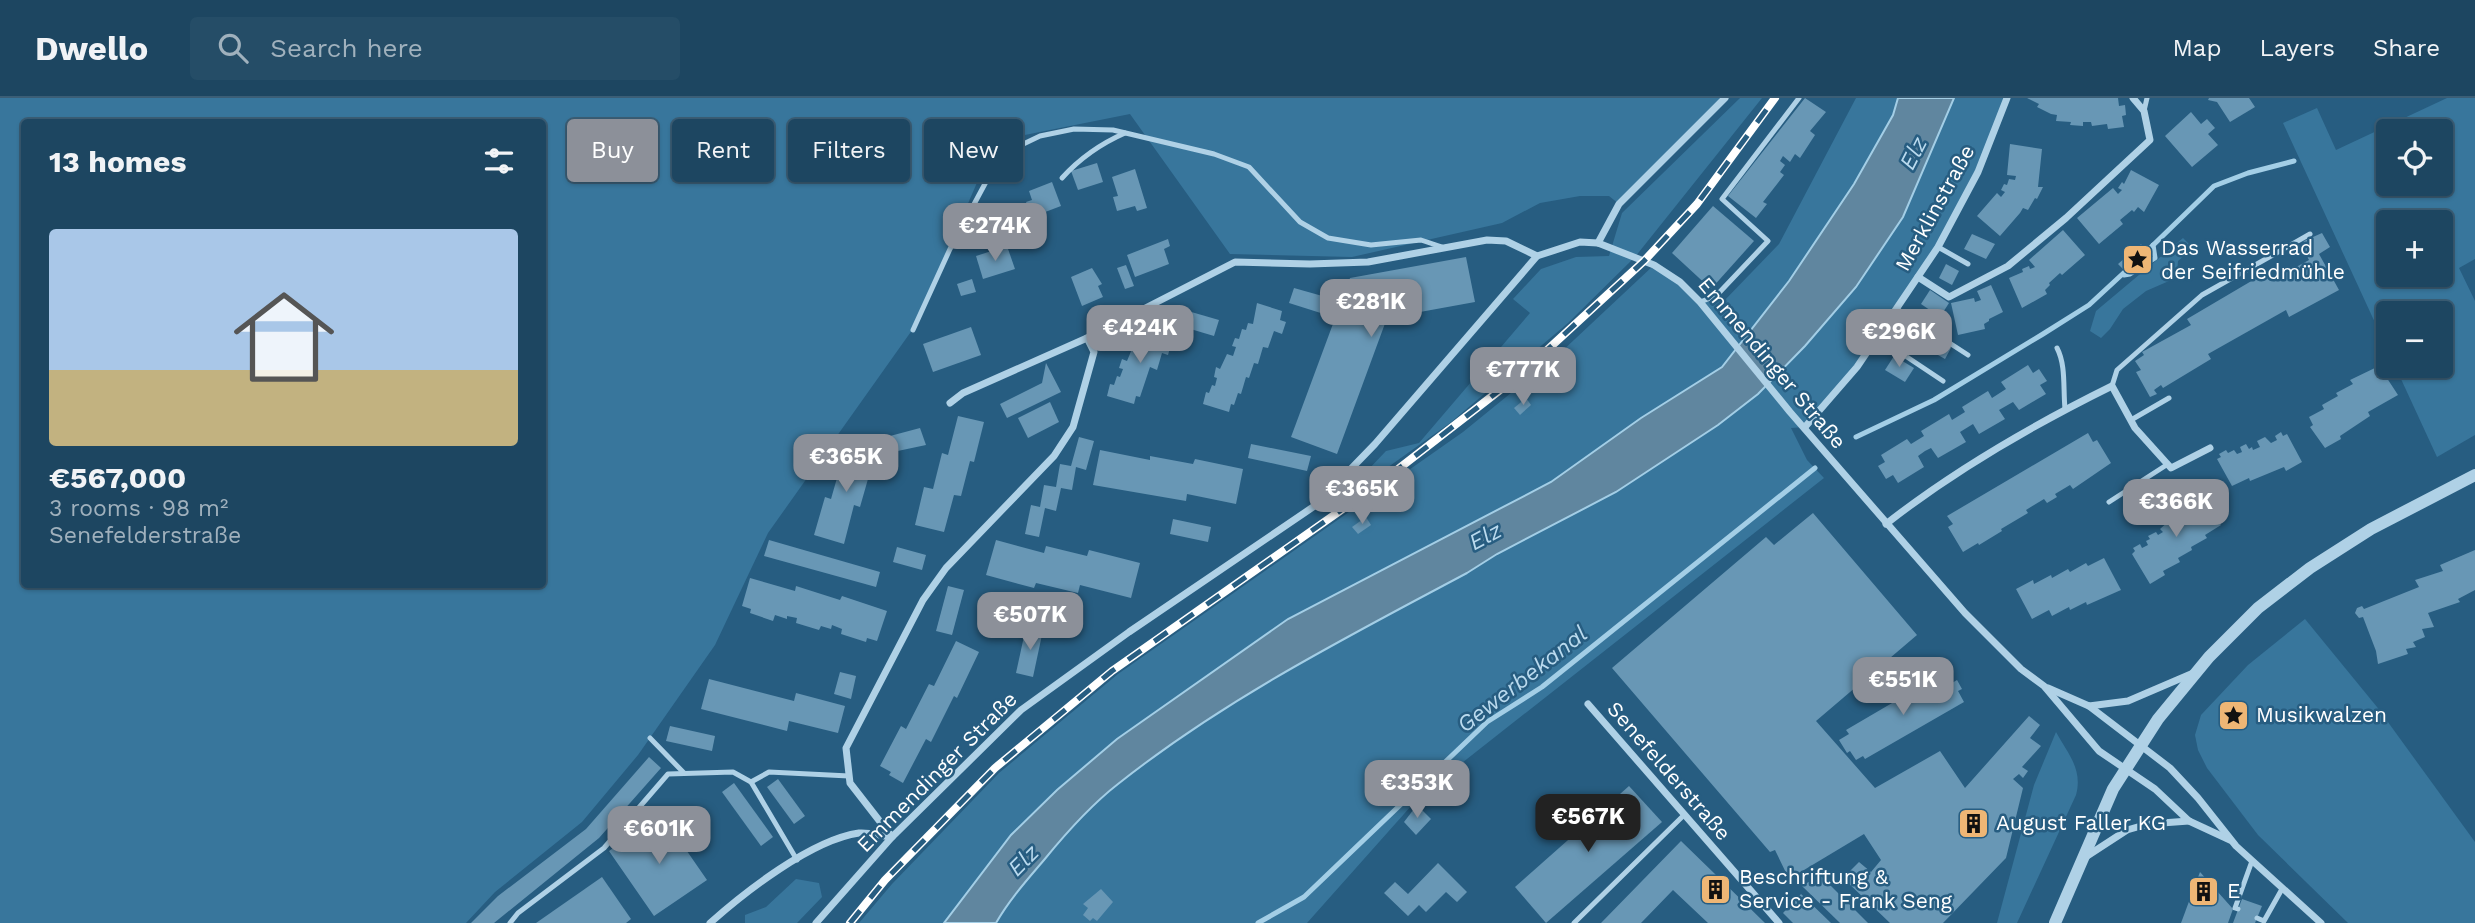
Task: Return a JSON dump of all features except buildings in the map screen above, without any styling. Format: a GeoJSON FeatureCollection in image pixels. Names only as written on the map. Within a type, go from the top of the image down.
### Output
{"type":"FeatureCollection","features":[{"type":"Feature","properties":{"kind":"street"},"geometry":{"type":"LineString","coordinates":[[1598,243],[1619,204],[1726,98]]}},
{"type":"Feature","properties":{"kind":"street","name":"Merklinstraße"},"geometry":{"type":"LineString","coordinates":[[1805,427],[1857,367],[1938,247],[1978,172],[2007,98]]}},
{"type":"Feature","properties":{"kind":"street"},"geometry":{"type":"LineString","coordinates":[[1918,277],[1949,297],[2008,266],[2066,218],[2150,140],[2144,111],[2133,98]]}},
{"type":"Feature","properties":{"kind":"street"},"geometry":{"type":"LineString","coordinates":[[950,403],[963,393],[1087,338],[1236,262],[1367,262],[1487,240],[1506,241],[1537,256]]}},
{"type":"Feature","properties":{"kind":"street","name":"Emmendinger Straße"},"geometry":{"type":"LineString","coordinates":[[816,923],[892,837],[1021,710],[1129,632],[1316,505],[1375,444],[1537,256],[1580,242],[1598,243],[1654,265],[1680,282],[1965,613],[2021,669],[2044,686],[2090,706],[2141,744],[2179,778],[2252,861],[2321,923]]}},
{"type":"Feature","properties":{"kind":"street"},"geometry":{"type":"LineString","coordinates":[[892,837],[850,783],[846,748],[923,600],[946,568],[1054,456],[1073,427],[1094,352],[1087,338]]}},
{"type":"Feature","properties":{"kind":"street"},"geometry":{"type":"LineString","coordinates":[[1886,524],[1949,478],[2065,409],[2112,386],[2131,420],[2169,466],[2210,448]]}},
{"type":"Feature","properties":{"kind":"street"},"geometry":{"type":"LineString","coordinates":[[2055,923],[2113,789],[2141,744],[2195,673],[2258,608],[2310,568],[2371,528],[2475,475]]}},
{"type":"Feature","properties":{"kind":"street"},"geometry":{"type":"LineString","coordinates":[[2090,706],[2128,701],[2195,673]]}},
{"type":"Feature","properties":{"kind":"street","name":"Emmendinger Straße"},"geometry":{"type":"LineString","coordinates":[[2044,686],[2099,751],[2155,789],[2189,821]]}},
{"type":"Feature","properties":{"kind":"street","name":"Senefelderstraße"},"geometry":{"type":"LineString","coordinates":[[1588,704],[1779,923]]}},
{"type":"Feature","properties":{"kind":"street"},"geometry":{"type":"LineString","coordinates":[[2080,860],[2127,830],[2148,824],[2189,821],[2231,840]]}},
{"type":"Feature","properties":{"kind":"street"},"geometry":{"type":"LineString","coordinates":[[710,923],[752,887],[830,841],[861,832],[892,837]]}},
{"type":"Feature","properties":{"kind":"lane"},"geometry":{"type":"LineString","coordinates":[[1702,305],[1716,296],[1768,240],[1722,199],[1799,98]]}},
{"type":"Feature","properties":{"kind":"lane"},"geometry":{"type":"LineString","coordinates":[[2144,111],[2147,98]]}},
{"type":"Feature","properties":{"kind":"lane"},"geometry":{"type":"LineString","coordinates":[[913,330],[950,248],[986,180],[1015,148],[1040,136],[1074,129],[1125,133],[1214,154],[1249,167],[1300,222],[1328,239],[1371,245],[1421,240],[1445,248]]}},
{"type":"Feature","properties":{"kind":"lane"},"geometry":{"type":"LineString","coordinates":[[1062,178],[1100,145],[1125,133]]}},
{"type":"Feature","properties":{"kind":"lane"},"geometry":{"type":"LineString","coordinates":[[2112,386],[2117,370],[2202,295],[2310,234]]}},
{"type":"Feature","properties":{"kind":"lane"},"geometry":{"type":"LineString","coordinates":[[1938,247],[1968,264]]}},
{"type":"Feature","properties":{"kind":"lane"},"geometry":{"type":"LineString","coordinates":[[1737,260],[1744,267]]}},
{"type":"Feature","properties":{"kind":"lane"},"geometry":{"type":"LineString","coordinates":[[1731,266],[1739,272]]}},
{"type":"Feature","properties":{"kind":"lane"},"geometry":{"type":"LineString","coordinates":[[1897,309],[1968,355]]}},
{"type":"Feature","properties":{"kind":"lane"},"geometry":{"type":"LineString","coordinates":[[1877,337],[1943,381]]}},
{"type":"Feature","properties":{"kind":"lane"},"geometry":{"type":"LineString","coordinates":[[2057,348],[2064,361],[2062,373],[2065,409]]}},
{"type":"Feature","properties":{"kind":"lane"},"geometry":{"type":"LineString","coordinates":[[2131,420],[2169,398]]}},
{"type":"Feature","properties":{"kind":"lane"},"geometry":{"type":"LineString","coordinates":[[2109,502],[2169,466]]}},
{"type":"Feature","properties":{"kind":"lane"},"geometry":{"type":"LineString","coordinates":[[650,738],[684,774]]}},
{"type":"Feature","properties":{"kind":"lane"},"geometry":{"type":"LineString","coordinates":[[510,923],[518,913],[604,848],[668,774],[733,772],[751,782],[797,860]]}},
{"type":"Feature","properties":{"kind":"lane"},"geometry":{"type":"LineString","coordinates":[[751,782],[769,772],[849,776]]}},
{"type":"Feature","properties":{"kind":"lane"},"geometry":{"type":"LineString","coordinates":[[1573,923],[1684,815]]}},
{"type":"Feature","properties":{"kind":"lane"},"geometry":{"type":"LineString","coordinates":[[2238,909],[2235,908],[2252,861]]}},
{"type":"Feature","properties":{"kind":"lane"},"geometry":{"type":"LineString","coordinates":[[2257,918],[2264,921],[2282,889]]}},
{"type":"Feature","properties":{"kind":"shaded area"},"geometry":{"type":"Polygon","coordinates":[[[0,98],[1725,98],[1619,204],[1609,196],[1580,196],[1540,203],[1502,223],[1352,257],[1230,254],[1130,114],[1023,135],[1023,119],[924,119],[924,182],[977,182],[915,326],[768,533],[715,645],[638,755],[582,822],[495,892],[466,923],[0,923],[0,98]]]}},
{"type":"Feature","properties":{"kind":"shaded area"},"geometry":{"type":"Polygon","coordinates":[[[1740,98],[1762,98],[1635,257],[1568,323],[1450,423],[1346,497],[1346,493],[1386,451],[1419,443],[1530,313],[1513,299],[1541,269],[1576,257],[1609,256],[1622,213],[1740,98]]]}},
{"type":"Feature","properties":{"kind":"shaded area"},"geometry":{"type":"Polygon","coordinates":[[[1856,98],[1898,98],[1893,115],[1854,184],[1789,281],[1722,367],[1641,418],[1551,482],[1288,619],[1117,739],[1057,790],[1011,835],[944,923],[859,923],[892,884],[999,773],[1118,674],[1463,432],[1559,354],[1654,265],[1700,302],[1724,301],[1779,244],[1856,98]]]}},
{"type":"Feature","properties":{"kind":"shaded area"},"geometry":{"type":"Polygon","coordinates":[[[1954,98],[2007,98],[1978,172],[1938,247],[1857,367],[1805,427],[1791,428],[1807,460],[1824,478],[1420,796],[1307,923],[996,923],[1018,890],[1079,820],[1108,792],[1159,753],[1288,671],[1497,554],[1616,492],[1718,425],[1758,394],[1805,346],[1856,287],[1902,217],[1954,98]]]}},
{"type":"Feature","properties":{"kind":"shaded area"},"geometry":{"type":"Polygon","coordinates":[[[2447,98],[2475,98],[2475,259],[2459,268],[2475,301],[2475,435],[2437,457],[2401,378],[2453,378],[2453,301],[2376,301],[2376,325],[2283,123],[2317,108],[2336,150],[2376,131],[2376,196],[2453,196],[2453,119],[2402,119],[2447,98]]]}},
{"type":"Feature","properties":{"kind":"shaded area"},"geometry":{"type":"Polygon","coordinates":[[[2183,238],[2193,248],[2178,261],[2177,272],[2169,281],[2146,291],[2123,309],[2101,338],[2090,331],[2096,311],[2183,238]]]}},
{"type":"Feature","properties":{"kind":"shaded area"},"geometry":{"type":"Polygon","coordinates":[[[2305,619],[2377,707],[2475,842],[2475,923],[2348,923],[2258,835],[2207,768],[2198,750],[2195,735],[2201,715],[2248,665],[2305,619]]]}},
{"type":"Feature","properties":{"kind":"shaded area"},"geometry":{"type":"Polygon","coordinates":[[[2056,732],[2076,769],[2076,795],[2017,923],[1997,923],[2034,785],[2056,732]]]}},
{"type":"Feature","properties":{"kind":"shaded area"},"geometry":{"type":"Polygon","coordinates":[[[796,879],[819,883],[822,897],[797,923],[745,923],[745,915],[766,907],[796,879]]]}},
{"type":"Feature","properties":{"kind":"water","name":"Elz"},"geometry":{"type":"Polygon","coordinates":[[[1898,98],[1954,98],[1903,217],[1856,287],[1805,346],[1758,394],[1718,425],[1616,492],[1497,554],[1288,671],[1159,753],[1108,792],[1079,820],[1018,890],[996,923],[944,923],[1011,835],[1057,790],[1117,739],[1288,619],[1551,482],[1641,418],[1722,367],[1789,281],[1854,184],[1893,115],[1898,98]]]}},
{"type":"Feature","properties":{"kind":"waterway","name":"Gewerbekanal"},"geometry":{"type":"LineString","coordinates":[[2144,254],[2214,186],[2248,173],[2294,161]]}},
{"type":"Feature","properties":{"kind":"waterway","name":"Gewerbekanal"},"geometry":{"type":"LineString","coordinates":[[2124,275],[2155,258],[2153,245]]}},
{"type":"Feature","properties":{"kind":"waterway","name":"Gewerbekanal"},"geometry":{"type":"LineString","coordinates":[[1856,437],[1934,400],[2043,334],[2089,305],[2129,268]]}},
{"type":"Feature","properties":{"kind":"waterway","name":"Gewerbekanal"},"geometry":{"type":"LineString","coordinates":[[1258,923],[1304,897],[1487,722],[1542,687],[1815,468]]}},
{"type":"Feature","properties":{"kind":"railway"},"geometry":{"type":"LineString","coordinates":[[850,923],[885,880],[995,768],[1112,671],[1384,480],[1522,373],[1644,261],[1697,204],[1775,98]]}},
{"type":"Feature","properties":{"kind":"place","name":"Das Wasserrad der Seifriedmühle"},"geometry":{"type":"Point","coordinates":[2138,260]}},
{"type":"Feature","properties":{"kind":"place","name":"Musikwalzen"},"geometry":{"type":"Point","coordinates":[2233,715]}},
{"type":"Feature","properties":{"kind":"place","name":"August Faller KG"},"geometry":{"type":"Point","coordinates":[1973,823]}},
{"type":"Feature","properties":{"kind":"place","name":"Beschriftung & Service - Frank Seng"},"geometry":{"type":"Point","coordinates":[1716,889]}},
{"type":"Feature","properties":{"kind":"place","name":"E"},"geometry":{"type":"Point","coordinates":[2204,891]}}]}
